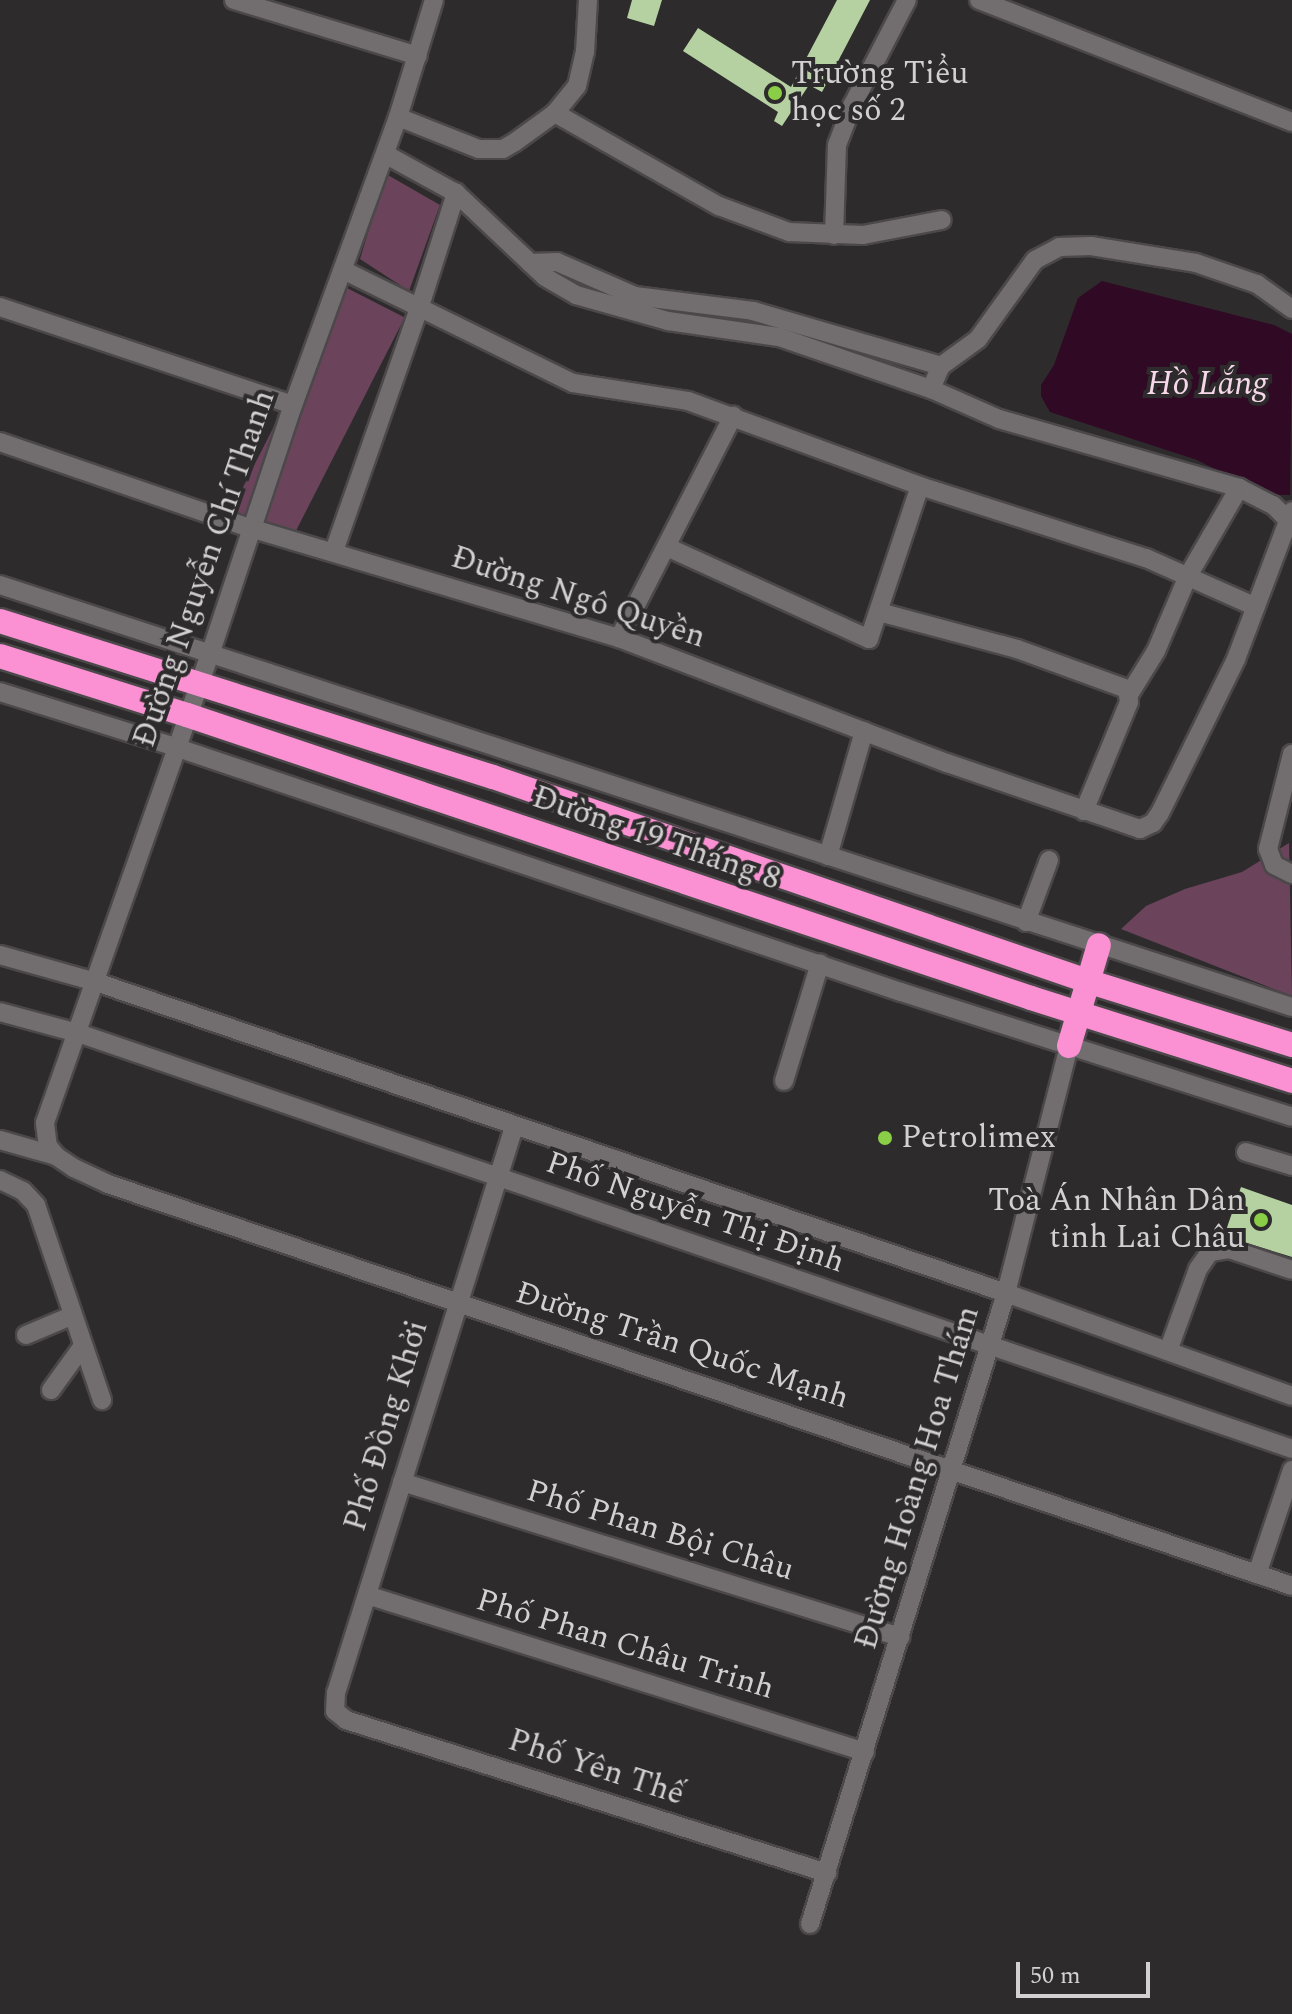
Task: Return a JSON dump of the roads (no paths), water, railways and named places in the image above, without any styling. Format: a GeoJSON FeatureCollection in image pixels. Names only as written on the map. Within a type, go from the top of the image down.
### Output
{"type":"FeatureCollection","features":[{"type":"Feature","properties":{"kind":"highway","name":"Đường 19 Tháng 8"},"geometry":{"type":"LineString","coordinates":[[0,621],[493,777],[1087,981],[1292,1045]]}},
{"type":"Feature","properties":{"kind":"highway","name":"Đường 19 Tháng 8"},"geometry":{"type":"LineString","coordinates":[[0,656],[1292,1081]]}},
{"type":"Feature","properties":{"kind":"highway"},"geometry":{"type":"LineString","coordinates":[[1069,1046],[1099,945]]}},
{"type":"Feature","properties":{"kind":"street"},"geometry":{"type":"LineString","coordinates":[[234,0],[418,56]]}},
{"type":"Feature","properties":{"kind":"street","name":"Đường Nguyễn Chí Thanh"},"geometry":{"type":"LineString","coordinates":[[56,1156],[44,1135],[45,1123],[210,654],[293,405],[398,117],[434,0]]}},
{"type":"Feature","properties":{"kind":"street"},"geometry":{"type":"LineString","coordinates":[[398,117],[490,151],[515,142],[570,98],[581,72],[588,0]]}},
{"type":"Feature","properties":{"kind":"street"},"geometry":{"type":"LineString","coordinates":[[834,235],[837,145],[852,106],[907,0]]}},
{"type":"Feature","properties":{"kind":"street"},"geometry":{"type":"LineString","coordinates":[[979,0],[1292,122]]}},
{"type":"Feature","properties":{"kind":"street"},"geometry":{"type":"LineString","coordinates":[[555,113],[631,159],[743,217],[789,232],[834,235],[888,232],[942,220]]}},
{"type":"Feature","properties":{"kind":"street"},"geometry":{"type":"LineString","coordinates":[[343,270],[573,383],[688,401],[920,486],[1110,546],[1256,607],[1290,517],[1239,488],[999,419],[931,389],[779,337],[668,321],[600,304],[560,287],[456,193],[385,154]]}},
{"type":"Feature","properties":{"kind":"street"},"geometry":{"type":"LineString","coordinates":[[334,551],[456,193]]}},
{"type":"Feature","properties":{"kind":"street"},"geometry":{"type":"LineString","coordinates":[[931,389],[941,366],[978,339],[1035,260],[1044,253],[1074,245],[1196,263],[1257,284],[1292,309]]}},
{"type":"Feature","properties":{"kind":"street"},"geometry":{"type":"LineString","coordinates":[[530,263],[557,262],[635,296],[753,311],[941,366]]}},
{"type":"Feature","properties":{"kind":"street"},"geometry":{"type":"LineString","coordinates":[[0,307],[293,405]]}},
{"type":"Feature","properties":{"kind":"street"},"geometry":{"type":"LineString","coordinates":[[619,638],[733,416]]}},
{"type":"Feature","properties":{"kind":"street","name":"Đường Ngô Quyền"},"geometry":{"type":"LineString","coordinates":[[0,442],[250,528],[619,638],[1131,828],[1146,827],[1160,813],[1236,659],[1256,607]]}},
{"type":"Feature","properties":{"kind":"street"},"geometry":{"type":"LineString","coordinates":[[667,547],[869,639],[920,486]]}},
{"type":"Feature","properties":{"kind":"street"},"geometry":{"type":"LineString","coordinates":[[1084,811],[1130,693],[1156,651],[1188,576],[1239,488]]}},
{"type":"Feature","properties":{"kind":"street","name":"Đường 19 Tháng 8"},"geometry":{"type":"LineString","coordinates":[[0,585],[1292,1007]]}},
{"type":"Feature","properties":{"kind":"street"},"geometry":{"type":"LineString","coordinates":[[879,612],[1074,667],[1125,687],[1130,693]]}},
{"type":"Feature","properties":{"kind":"street","name":"Đường 19 Tháng 8"},"geometry":{"type":"LineString","coordinates":[[0,692],[175,747],[1069,1046],[1292,1117]]}},
{"type":"Feature","properties":{"kind":"street"},"geometry":{"type":"LineString","coordinates":[[828,856],[864,731]]}},
{"type":"Feature","properties":{"kind":"street"},"geometry":{"type":"LineString","coordinates":[[1292,754],[1268,849],[1274,865],[1292,874]]}},
{"type":"Feature","properties":{"kind":"street"},"geometry":{"type":"LineString","coordinates":[[1026,922],[1049,860]]}},
{"type":"Feature","properties":{"kind":"street","name":"Phố Nguyễn Thị Định"},"geometry":{"type":"LineString","coordinates":[[0,955],[96,982],[1006,1293],[1292,1396]]}},
{"type":"Feature","properties":{"kind":"street"},"geometry":{"type":"LineString","coordinates":[[784,1081],[820,963]]}},
{"type":"Feature","properties":{"kind":"street","name":"Phố Nguyễn Thị Định"},"geometry":{"type":"LineString","coordinates":[[0,1012],[78,1033],[1292,1449]]}},
{"type":"Feature","properties":{"kind":"street","name":"Đường Hoàng Hoa Thám"},"geometry":{"type":"LineString","coordinates":[[810,1924],[954,1471],[1006,1293],[1069,1046]]}},
{"type":"Feature","properties":{"kind":"street","name":"Phố Đồng Khởi"},"geometry":{"type":"LineString","coordinates":[[346,1720],[335,1711],[336,1693],[456,1303],[514,1127]]}},
{"type":"Feature","properties":{"kind":"street","name":"Đường Trần Quốc Mạnh"},"geometry":{"type":"LineString","coordinates":[[0,1140],[56,1156],[108,1184],[1292,1586]]}},
{"type":"Feature","properties":{"kind":"street"},"geometry":{"type":"LineString","coordinates":[[1246,1152],[1292,1166]]}},
{"type":"Feature","properties":{"kind":"street"},"geometry":{"type":"LineString","coordinates":[[0,1180],[23,1191],[36,1205],[71,1316],[102,1400]]}},
{"type":"Feature","properties":{"kind":"street"},"geometry":{"type":"LineString","coordinates":[[1168,1351],[1207,1254],[1229,1249],[1292,1270]]}},
{"type":"Feature","properties":{"kind":"street"},"geometry":{"type":"LineString","coordinates":[[26,1335],[71,1316]]}},
{"type":"Feature","properties":{"kind":"street"},"geometry":{"type":"LineString","coordinates":[[51,1390],[82,1347]]}},
{"type":"Feature","properties":{"kind":"street"},"geometry":{"type":"LineString","coordinates":[[1257,1574],[1292,1470]]}},
{"type":"Feature","properties":{"kind":"street","name":"Phố Phan Bội Châu"},"geometry":{"type":"LineString","coordinates":[[402,1482],[900,1637]]}},
{"type":"Feature","properties":{"kind":"street","name":"Phố Phan Châu Trinh"},"geometry":{"type":"LineString","coordinates":[[367,1595],[865,1752]]}},
{"type":"Feature","properties":{"kind":"street","name":"Phố Yên Thế"},"geometry":{"type":"LineString","coordinates":[[346,1720],[827,1873]]}},
{"type":"Feature","properties":{"kind":"water","name":"Hồ Lắng"},"geometry":{"type":"Polygon","coordinates":[[[1102,281],[1274,325],[1292,334],[1290,495],[1267,495],[1197,460],[1050,412],[1041,396],[1041,385],[1054,365],[1078,298],[1102,281]]]}},
{"type":"Feature","properties":{"kind":"place","name":"Trường Tiểu học số 2"},"geometry":{"type":"Point","coordinates":[775,93]}},
{"type":"Feature","properties":{"kind":"place","name":"Petrolimex"},"geometry":{"type":"Point","coordinates":[885,1138]}},
{"type":"Feature","properties":{"kind":"place","name":"Toà Án Nhân Dân tỉnh Lai Châu"},"geometry":{"type":"Point","coordinates":[1261,1220]}}]}
